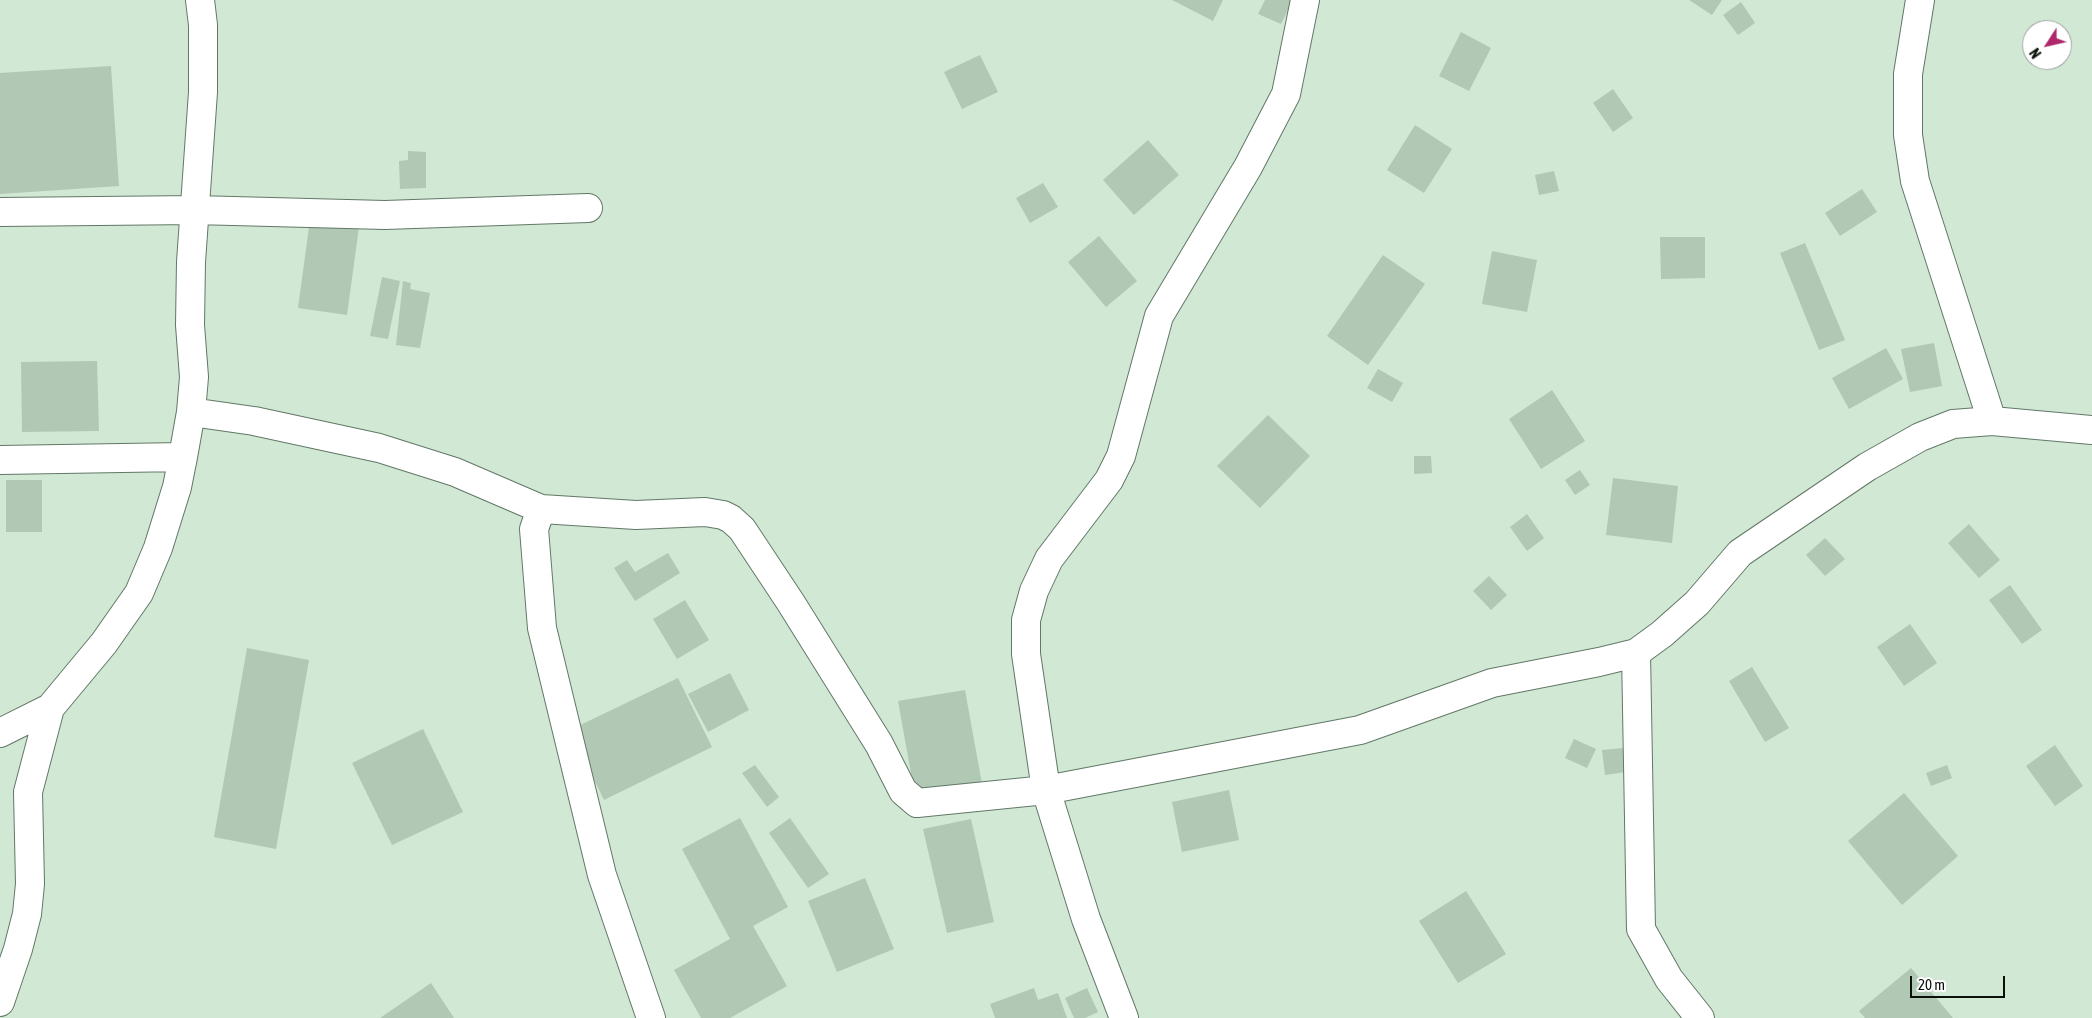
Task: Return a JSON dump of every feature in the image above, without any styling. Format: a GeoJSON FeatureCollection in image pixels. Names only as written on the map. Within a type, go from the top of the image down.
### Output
{"type":"FeatureCollection","features":[{"type":"Feature","properties":{"kind":"street"},"geometry":{"type":"LineString","coordinates":[[0,733],[50,708],[104,643],[138,593],[158,548],[177,487],[191,412],[194,377],[190,325],[203,92],[203,24],[200,0]]}},
{"type":"Feature","properties":{"kind":"street"},"geometry":{"type":"LineString","coordinates":[[1124,1018],[1086,919],[1046,790],[1026,654],[1026,620],[1034,592],[1049,559],[1109,480],[1121,456],[1159,316],[1248,167],[1286,94],[1305,0]]}},
{"type":"Feature","properties":{"kind":"street"},"geometry":{"type":"LineString","coordinates":[[1920,0],[1908,74],[1908,135],[1915,181],[1992,421]]}},
{"type":"Feature","properties":{"kind":"street"},"geometry":{"type":"LineString","coordinates":[[0,212],[195,210],[385,215],[588,208]]}},
{"type":"Feature","properties":{"kind":"street"},"geometry":{"type":"LineString","coordinates":[[191,412],[254,421],[379,448],[455,472],[541,509],[636,515],[705,512],[723,515],[731,519],[742,529],[791,603],[879,744],[903,791],[917,803],[1046,790],[1360,730],[1492,683],[1636,653],[1662,634],[1697,603],[1740,553],[1867,467],[1920,437],[1953,424],[1992,421],[2092,430]]}},
{"type":"Feature","properties":{"kind":"street"},"geometry":{"type":"LineString","coordinates":[[0,460],[184,457]]}},
{"type":"Feature","properties":{"kind":"street"},"geometry":{"type":"LineString","coordinates":[[541,509],[534,528],[542,628],[602,875],[651,1018]]}},
{"type":"Feature","properties":{"kind":"street"},"geometry":{"type":"LineString","coordinates":[[1636,653],[1640,929],[1669,979],[1700,1018]]}},
{"type":"Feature","properties":{"kind":"street"},"geometry":{"type":"LineString","coordinates":[[0,1002],[18,949],[27,914],[30,884],[28,792],[50,708]]}},
{"type":"Feature","properties":{"kind":"building"},"geometry":{"type":"Polygon","coordinates":[[[1172,0],[1223,0],[1213,21],[1172,0]]]}},
{"type":"Feature","properties":{"kind":"building"},"geometry":{"type":"Polygon","coordinates":[[[1265,0],[1293,0],[1281,24],[1258,14],[1265,0]]]}},
{"type":"Feature","properties":{"kind":"building"},"geometry":{"type":"Polygon","coordinates":[[[1689,0],[1722,0],[1712,15],[1689,0]]]}},
{"type":"Feature","properties":{"kind":"building"},"geometry":{"type":"Polygon","coordinates":[[[1741,2],[1755,23],[1738,35],[1723,15],[1741,2]]]}},
{"type":"Feature","properties":{"kind":"building"},"geometry":{"type":"Polygon","coordinates":[[[1461,32],[1491,48],[1469,91],[1439,76],[1461,32]]]}},
{"type":"Feature","properties":{"kind":"building"},"geometry":{"type":"Polygon","coordinates":[[[980,55],[998,92],[962,109],[944,72],[980,55]]]}},
{"type":"Feature","properties":{"kind":"building"},"geometry":{"type":"Polygon","coordinates":[[[111,66],[119,186],[0,194],[0,73],[111,66]]]}},
{"type":"Feature","properties":{"kind":"building"},"geometry":{"type":"Polygon","coordinates":[[[1613,89],[1633,118],[1613,132],[1593,103],[1613,89]]]}},
{"type":"Feature","properties":{"kind":"building"},"geometry":{"type":"Polygon","coordinates":[[[1415,125],[1452,149],[1424,193],[1387,170],[1415,125]]]}},
{"type":"Feature","properties":{"kind":"building"},"geometry":{"type":"Polygon","coordinates":[[[1148,140],[1179,175],[1134,215],[1103,180],[1148,140]]]}},
{"type":"Feature","properties":{"kind":"building"},"geometry":{"type":"Polygon","coordinates":[[[408,151],[426,152],[426,188],[400,189],[399,161],[408,160],[408,151]]]}},
{"type":"Feature","properties":{"kind":"building"},"geometry":{"type":"Polygon","coordinates":[[[1554,171],[1559,191],[1539,195],[1535,175],[1554,171]]]}},
{"type":"Feature","properties":{"kind":"building"},"geometry":{"type":"Polygon","coordinates":[[[1043,183],[1058,207],[1030,223],[1016,198],[1043,183]]]}},
{"type":"Feature","properties":{"kind":"building"},"geometry":{"type":"Polygon","coordinates":[[[1862,189],[1877,212],[1840,236],[1825,213],[1862,189]]]}},
{"type":"Feature","properties":{"kind":"building"},"geometry":{"type":"Polygon","coordinates":[[[310,220],[359,227],[347,315],[298,308],[310,220]]]}},
{"type":"Feature","properties":{"kind":"building"},"geometry":{"type":"Polygon","coordinates":[[[1099,236],[1137,281],[1106,307],[1068,262],[1099,236]]]}},
{"type":"Feature","properties":{"kind":"building"},"geometry":{"type":"Polygon","coordinates":[[[1660,237],[1705,237],[1705,278],[1661,279],[1660,237]]]}},
{"type":"Feature","properties":{"kind":"building"},"geometry":{"type":"Polygon","coordinates":[[[1805,243],[1845,340],[1819,350],[1780,253],[1805,243]]]}},
{"type":"Feature","properties":{"kind":"building"},"geometry":{"type":"Polygon","coordinates":[[[1492,251],[1537,260],[1527,312],[1482,304],[1492,251]]]}},
{"type":"Feature","properties":{"kind":"building"},"geometry":{"type":"Polygon","coordinates":[[[1383,255],[1425,284],[1368,365],[1327,336],[1383,255]]]}},
{"type":"Feature","properties":{"kind":"building"},"geometry":{"type":"Polygon","coordinates":[[[382,277],[400,281],[388,339],[370,336],[382,277]]]}},
{"type":"Feature","properties":{"kind":"building"},"geometry":{"type":"Polygon","coordinates":[[[403,281],[411,283],[410,289],[430,293],[420,348],[396,345],[403,281]]]}},
{"type":"Feature","properties":{"kind":"building"},"geometry":{"type":"Polygon","coordinates":[[[1934,343],[1942,386],[1910,392],[1901,349],[1934,343]]]}},
{"type":"Feature","properties":{"kind":"building"},"geometry":{"type":"Polygon","coordinates":[[[1886,348],[1903,379],[1849,409],[1832,378],[1886,348]]]}},
{"type":"Feature","properties":{"kind":"building"},"geometry":{"type":"Polygon","coordinates":[[[97,361],[99,431],[22,432],[21,362],[97,361]]]}},
{"type":"Feature","properties":{"kind":"building"},"geometry":{"type":"Polygon","coordinates":[[[1378,369],[1403,383],[1392,402],[1367,388],[1378,369]]]}},
{"type":"Feature","properties":{"kind":"building"},"geometry":{"type":"Polygon","coordinates":[[[1552,390],[1585,441],[1541,469],[1509,419],[1552,390]]]}},
{"type":"Feature","properties":{"kind":"building"},"geometry":{"type":"Polygon","coordinates":[[[1268,415],[1310,456],[1260,508],[1217,466],[1268,415]]]}},
{"type":"Feature","properties":{"kind":"building"},"geometry":{"type":"Polygon","coordinates":[[[1414,456],[1431,456],[1432,473],[1414,474],[1414,456]]]}},
{"type":"Feature","properties":{"kind":"building"},"geometry":{"type":"Polygon","coordinates":[[[1580,470],[1590,485],[1575,495],[1565,480],[1580,470]]]}},
{"type":"Feature","properties":{"kind":"building"},"geometry":{"type":"Polygon","coordinates":[[[1613,478],[1678,486],[1672,543],[1606,535],[1613,478]]]}},
{"type":"Feature","properties":{"kind":"building"},"geometry":{"type":"Polygon","coordinates":[[[6,480],[42,480],[42,532],[6,532],[6,480]]]}},
{"type":"Feature","properties":{"kind":"building"},"geometry":{"type":"Polygon","coordinates":[[[1527,514],[1544,538],[1527,551],[1510,527],[1527,514]]]}},
{"type":"Feature","properties":{"kind":"building"},"geometry":{"type":"Polygon","coordinates":[[[1969,524],[2000,560],[1979,578],[1948,543],[1969,524]]]}},
{"type":"Feature","properties":{"kind":"building"},"geometry":{"type":"Polygon","coordinates":[[[1825,538],[1845,559],[1825,576],[1806,555],[1825,538]]]}},
{"type":"Feature","properties":{"kind":"building"},"geometry":{"type":"Polygon","coordinates":[[[668,553],[680,573],[635,601],[614,568],[627,560],[635,572],[668,553]]]}},
{"type":"Feature","properties":{"kind":"building"},"geometry":{"type":"Polygon","coordinates":[[[1489,576],[1507,595],[1491,610],[1473,591],[1489,576]]]}},
{"type":"Feature","properties":{"kind":"building"},"geometry":{"type":"Polygon","coordinates":[[[2010,585],[2042,630],[2022,644],[1989,600],[2010,585]]]}},
{"type":"Feature","properties":{"kind":"building"},"geometry":{"type":"Polygon","coordinates":[[[685,600],[709,640],[677,659],[653,619],[685,600]]]}},
{"type":"Feature","properties":{"kind":"building"},"geometry":{"type":"Polygon","coordinates":[[[1910,624],[1937,663],[1904,686],[1877,647],[1910,624]]]}},
{"type":"Feature","properties":{"kind":"building"},"geometry":{"type":"Polygon","coordinates":[[[247,648],[309,660],[276,849],[214,837],[247,648]]]}},
{"type":"Feature","properties":{"kind":"building"},"geometry":{"type":"Polygon","coordinates":[[[1752,667],[1789,728],[1765,742],[1729,681],[1752,667]]]}},
{"type":"Feature","properties":{"kind":"building"},"geometry":{"type":"Polygon","coordinates":[[[730,673],[749,710],[708,732],[688,694],[730,673]]]}},
{"type":"Feature","properties":{"kind":"building"},"geometry":{"type":"Polygon","coordinates":[[[678,678],[712,747],[604,800],[570,730],[678,678]]]}},
{"type":"Feature","properties":{"kind":"building"},"geometry":{"type":"Polygon","coordinates":[[[965,690],[982,784],[915,796],[898,701],[965,690]]]}},
{"type":"Feature","properties":{"kind":"building"},"geometry":{"type":"Polygon","coordinates":[[[423,729],[463,812],[392,845],[352,763],[423,729]]]}},
{"type":"Feature","properties":{"kind":"building"},"geometry":{"type":"Polygon","coordinates":[[[1574,739],[1596,749],[1587,768],[1565,758],[1574,739]]]}},
{"type":"Feature","properties":{"kind":"building"},"geometry":{"type":"Polygon","coordinates":[[[2055,745],[2083,786],[2055,806],[2026,766],[2055,745]]]}},
{"type":"Feature","properties":{"kind":"building"},"geometry":{"type":"Polygon","coordinates":[[[1623,748],[1626,772],[1605,775],[1602,750],[1623,748]]]}},
{"type":"Feature","properties":{"kind":"building"},"geometry":{"type":"Polygon","coordinates":[[[755,765],[779,797],[767,807],[742,773],[755,765]]]}},
{"type":"Feature","properties":{"kind":"building"},"geometry":{"type":"Polygon","coordinates":[[[1947,765],[1952,778],[1931,786],[1926,773],[1947,765]]]}},
{"type":"Feature","properties":{"kind":"building"},"geometry":{"type":"Polygon","coordinates":[[[1229,790],[1239,840],[1182,852],[1172,802],[1229,790]]]}},
{"type":"Feature","properties":{"kind":"building"},"geometry":{"type":"Polygon","coordinates":[[[1904,793],[1958,856],[1902,905],[1848,841],[1904,793]]]}},
{"type":"Feature","properties":{"kind":"building"},"geometry":{"type":"Polygon","coordinates":[[[740,818],[788,907],[753,926],[787,986],[730,1018],[701,1018],[674,970],[730,939],[682,849],[740,818]]]}},
{"type":"Feature","properties":{"kind":"building"},"geometry":{"type":"Polygon","coordinates":[[[790,818],[829,874],[808,888],[769,833],[790,818]]]}},
{"type":"Feature","properties":{"kind":"building"},"geometry":{"type":"Polygon","coordinates":[[[971,819],[994,922],[947,933],[923,829],[971,819]]]}},
{"type":"Feature","properties":{"kind":"building"},"geometry":{"type":"Polygon","coordinates":[[[865,878],[894,949],[837,972],[808,901],[865,878]]]}},
{"type":"Feature","properties":{"kind":"building"},"geometry":{"type":"Polygon","coordinates":[[[1466,891],[1506,954],[1458,983],[1419,921],[1466,891]]]}},
{"type":"Feature","properties":{"kind":"building"},"geometry":{"type":"Polygon","coordinates":[[[1911,968],[1953,1018],[1865,1018],[1859,1011],[1911,968]]]}},
{"type":"Feature","properties":{"kind":"building"},"geometry":{"type":"Polygon","coordinates":[[[431,983],[454,1018],[380,1018],[431,983]]]}},
{"type":"Feature","properties":{"kind":"building"},"geometry":{"type":"Polygon","coordinates":[[[1034,988],[1038,1000],[1058,993],[1067,1018],[995,1018],[990,1004],[1034,988]]]}},
{"type":"Feature","properties":{"kind":"building"},"geometry":{"type":"Polygon","coordinates":[[[1087,988],[1098,1012],[1085,1018],[1074,1018],[1065,998],[1087,988]]]}}]}
